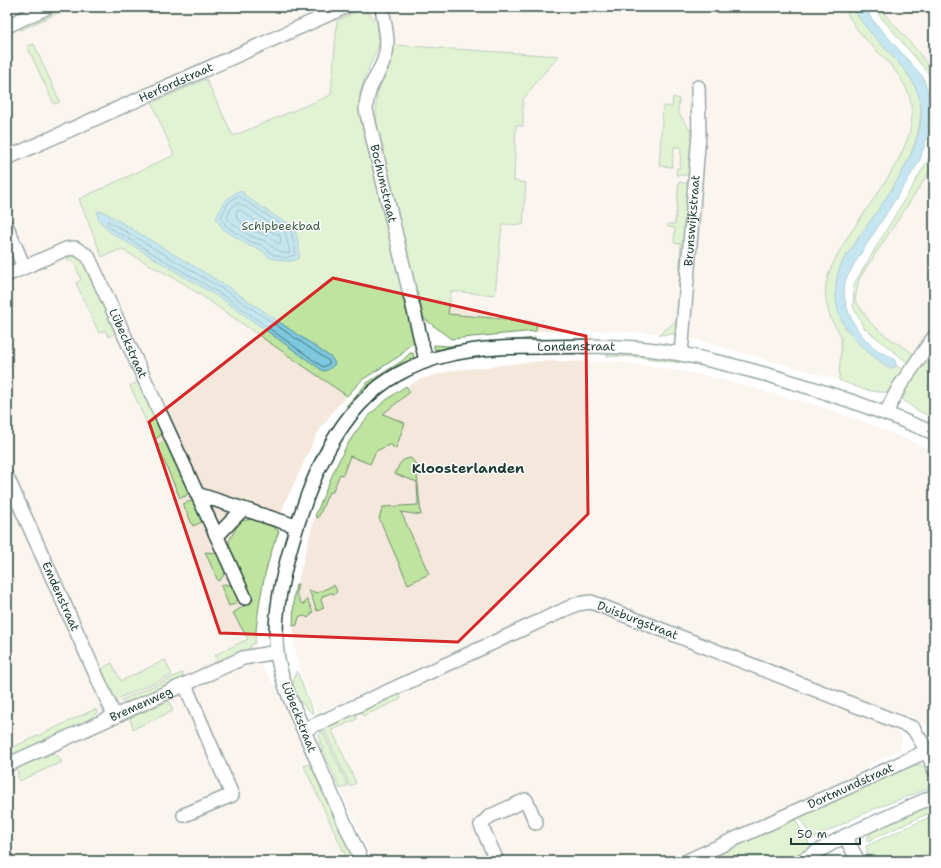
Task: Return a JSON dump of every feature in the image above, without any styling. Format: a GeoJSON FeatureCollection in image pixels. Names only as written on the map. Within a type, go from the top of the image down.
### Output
{"type":"FeatureCollection","features":[{"type":"Feature","properties":{"kind":"street"},"geometry":{"type":"LineString","coordinates":[[7,26],[48,7]]}},
{"type":"Feature","properties":{"kind":"street","name":"Herfordstraat"},"geometry":{"type":"LineString","coordinates":[[7,158],[345,7]]}},
{"type":"Feature","properties":{"kind":"street","name":"Bochumstraat"},"geometry":{"type":"LineString","coordinates":[[382,7],[388,42],[385,56],[369,89],[366,110],[426,361]]}},
{"type":"Feature","properties":{"kind":"street","name":"Brunswijkstraat"},"geometry":{"type":"LineString","coordinates":[[681,354],[699,134],[698,87]]}},
{"type":"Feature","properties":{"kind":"street"},"geometry":{"type":"LineString","coordinates":[[7,227],[24,267]]}},
{"type":"Feature","properties":{"kind":"street","name":"Lübeckstraat"},"geometry":{"type":"LineString","coordinates":[[7,275],[66,248],[75,248],[88,256],[98,274],[245,598]]}},
{"type":"Feature","properties":{"kind":"street"},"geometry":{"type":"LineString","coordinates":[[886,413],[899,387],[934,337]]}},
{"type":"Feature","properties":{"kind":"street","name":"Londenstraat"},"geometry":{"type":"LineString","coordinates":[[296,526],[313,482],[333,439],[342,425],[355,410],[378,388],[405,370],[426,361],[454,353],[474,350],[526,347],[630,347],[681,354],[724,363],[822,391],[886,413],[934,433]]}},
{"type":"Feature","properties":{"kind":"street","name":"Emdenstraat"},"geometry":{"type":"LineString","coordinates":[[7,477],[115,717]]}},
{"type":"Feature","properties":{"kind":"street"},"geometry":{"type":"LineString","coordinates":[[198,494],[242,510],[296,526]]}},
{"type":"Feature","properties":{"kind":"street"},"geometry":{"type":"LineString","coordinates":[[217,536],[242,510]]}},
{"type":"Feature","properties":{"kind":"street","name":"Lübeckstraat"},"geometry":{"type":"LineString","coordinates":[[296,526],[280,593],[277,652],[284,685],[362,861]]}},
{"type":"Feature","properties":{"kind":"street","name":"Duisburgstraat"},"geometry":{"type":"LineString","coordinates":[[304,730],[577,604],[591,602],[915,725],[934,769]]}},
{"type":"Feature","properties":{"kind":"street","name":"Bremenweg"},"geometry":{"type":"LineString","coordinates":[[7,765],[243,658],[277,652]]}},
{"type":"Feature","properties":{"kind":"street"},"geometry":{"type":"LineString","coordinates":[[184,815],[232,795],[185,685]]}},
{"type":"Feature","properties":{"kind":"street","name":"Dortmundstraat"},"geometry":{"type":"LineString","coordinates":[[687,861],[927,751]]}},
{"type":"Feature","properties":{"kind":"street"},"geometry":{"type":"LineString","coordinates":[[801,861],[845,836],[934,796]]}},
{"type":"Feature","properties":{"kind":"street"},"geometry":{"type":"LineString","coordinates":[[497,861],[481,825],[490,816],[526,800],[536,823]]}},
{"type":"Feature","properties":{"kind":"street"},"geometry":{"type":"LineString","coordinates":[[845,836],[858,861]]}},
{"type":"Feature","properties":{"kind":"highlighted area"},"geometry":{"type":"Polygon","coordinates":[[[333,278],[586,336],[588,514],[458,642],[220,633],[149,422],[333,278]]]}},
{"type":"Feature","properties":{"kind":"shaded area"},"geometry":{"type":"Polygon","coordinates":[[[7,7],[375,7],[379,46],[365,77],[360,94],[360,117],[415,342],[406,348],[401,355],[362,380],[334,410],[317,434],[283,507],[279,531],[272,547],[257,613],[255,643],[260,663],[282,695],[357,861],[7,861],[7,7]]]}},
{"type":"Feature","properties":{"kind":"shaded area"},"geometry":{"type":"Polygon","coordinates":[[[389,7],[845,7],[856,27],[898,73],[908,91],[911,105],[911,124],[902,152],[872,204],[851,233],[833,264],[826,281],[831,319],[841,337],[839,380],[675,334],[611,331],[542,331],[451,339],[377,126],[376,100],[379,88],[393,57],[394,45],[389,7]]]}},
{"type":"Feature","properties":{"kind":"shaded area"},"geometry":{"type":"Polygon","coordinates":[[[878,7],[934,7],[934,74],[914,47],[878,7]]]}},
{"type":"Feature","properties":{"kind":"shaded area"},"geometry":{"type":"Polygon","coordinates":[[[934,165],[934,368],[886,336],[870,322],[855,301],[859,279],[934,165]]]}},
{"type":"Feature","properties":{"kind":"shaded area"},"geometry":{"type":"Polygon","coordinates":[[[540,361],[621,362],[705,375],[822,407],[867,423],[934,451],[934,739],[929,726],[917,721],[604,598],[586,595],[564,603],[317,714],[302,679],[296,656],[293,626],[294,595],[315,516],[338,461],[350,439],[371,413],[387,399],[420,379],[455,370],[540,361]]]}},
{"type":"Feature","properties":{"kind":"shaded area"},"geometry":{"type":"Polygon","coordinates":[[[593,610],[897,729],[902,737],[901,749],[869,765],[866,773],[675,861],[373,861],[320,743],[319,736],[323,727],[477,655],[575,613],[593,610]]]}},
{"type":"Feature","properties":{"kind":"green space"},"geometry":{"type":"Polygon","coordinates":[[[60,7],[71,7],[21,30],[19,25],[60,7]]]}},
{"type":"Feature","properties":{"kind":"green space"},"geometry":{"type":"Polygon","coordinates":[[[845,7],[853,7],[868,29],[908,73],[915,83],[919,93],[921,113],[918,133],[911,153],[902,172],[846,256],[839,271],[845,328],[894,368],[896,365],[903,370],[889,392],[869,391],[839,380],[841,338],[830,315],[825,290],[827,280],[835,260],[847,238],[878,193],[893,169],[904,147],[911,124],[911,103],[899,76],[860,32],[851,20],[845,7]]]}},
{"type":"Feature","properties":{"kind":"green space"},"geometry":{"type":"Polygon","coordinates":[[[875,7],[878,7],[919,54],[927,64],[934,80],[879,15],[875,7]]]}},
{"type":"Feature","properties":{"kind":"green space","name":"Schipbeekbad"},"geometry":{"type":"Polygon","coordinates":[[[361,9],[366,11],[377,21],[379,46],[365,77],[360,94],[360,117],[415,342],[406,348],[401,355],[362,380],[347,396],[183,283],[121,249],[102,257],[79,199],[174,155],[152,103],[206,79],[233,136],[331,95],[337,21],[361,9]]]}},
{"type":"Feature","properties":{"kind":"green space"},"geometry":{"type":"Polygon","coordinates":[[[34,44],[60,102],[54,104],[27,46],[34,44]]]}},
{"type":"Feature","properties":{"kind":"green space"},"geometry":{"type":"Polygon","coordinates":[[[394,45],[559,56],[536,82],[523,100],[523,126],[516,125],[514,181],[526,183],[523,225],[502,224],[495,295],[451,291],[448,314],[537,322],[536,331],[451,339],[422,317],[377,126],[377,98],[394,45]]]}},
{"type":"Feature","properties":{"kind":"green space"},"geometry":{"type":"Polygon","coordinates":[[[673,97],[679,99],[678,112],[694,136],[691,175],[676,175],[677,168],[680,168],[681,147],[674,147],[672,167],[659,166],[663,106],[672,107],[673,97]]]}},
{"type":"Feature","properties":{"kind":"green space"},"geometry":{"type":"Polygon","coordinates":[[[934,150],[934,165],[859,279],[855,300],[870,322],[886,336],[914,354],[909,364],[863,327],[853,306],[854,284],[934,150]]]}},
{"type":"Feature","properties":{"kind":"green space"},"geometry":{"type":"Polygon","coordinates":[[[679,182],[691,184],[680,330],[675,330],[675,334],[659,335],[677,320],[681,244],[674,243],[675,228],[668,227],[668,224],[675,224],[679,182]]]}},
{"type":"Feature","properties":{"kind":"green space"},"geometry":{"type":"Polygon","coordinates":[[[72,254],[84,260],[117,329],[116,333],[108,337],[105,330],[99,333],[76,283],[81,280],[75,264],[71,260],[67,260],[67,258],[72,254]]]}},
{"type":"Feature","properties":{"kind":"green space"},"geometry":{"type":"Polygon","coordinates":[[[536,338],[533,341],[445,350],[434,349],[434,345],[449,346],[536,338]]]}},
{"type":"Feature","properties":{"kind":"green space"},"geometry":{"type":"Polygon","coordinates":[[[608,352],[676,358],[680,363],[639,357],[607,356],[608,352]]]}},
{"type":"Feature","properties":{"kind":"green space"},"geometry":{"type":"Polygon","coordinates":[[[410,353],[413,353],[414,357],[410,361],[374,384],[352,404],[346,406],[367,383],[402,361],[410,353]]]}},
{"type":"Feature","properties":{"kind":"green space"},"geometry":{"type":"Polygon","coordinates":[[[926,362],[934,368],[934,418],[916,410],[902,399],[907,392],[903,389],[919,366],[923,367],[926,362]]]}},
{"type":"Feature","properties":{"kind":"green space"},"geometry":{"type":"Polygon","coordinates":[[[141,382],[163,430],[159,437],[154,439],[130,386],[141,382]]]}},
{"type":"Feature","properties":{"kind":"green space"},"geometry":{"type":"Polygon","coordinates":[[[406,386],[410,392],[383,414],[405,423],[396,448],[394,449],[391,444],[376,451],[370,464],[350,456],[343,475],[340,474],[332,493],[329,492],[318,518],[315,516],[340,458],[359,427],[372,413],[406,386]]]}},
{"type":"Feature","properties":{"kind":"green space"},"geometry":{"type":"Polygon","coordinates":[[[167,440],[189,490],[186,496],[180,498],[157,445],[167,440]]]}},
{"type":"Feature","properties":{"kind":"green space"},"geometry":{"type":"Polygon","coordinates":[[[411,458],[416,464],[421,515],[401,512],[429,574],[408,584],[379,518],[383,507],[418,505],[417,482],[395,474],[402,461],[411,458]]]}},
{"type":"Feature","properties":{"kind":"green space"},"geometry":{"type":"Polygon","coordinates":[[[194,500],[204,521],[193,526],[183,504],[194,500]]]}},
{"type":"Feature","properties":{"kind":"green space"},"geometry":{"type":"Polygon","coordinates":[[[252,519],[273,527],[279,531],[269,558],[262,586],[255,643],[250,646],[251,648],[219,662],[215,655],[248,639],[233,613],[253,600],[230,550],[229,541],[240,521],[252,519]]]}},
{"type":"Feature","properties":{"kind":"green space"},"geometry":{"type":"Polygon","coordinates":[[[205,552],[218,553],[226,571],[222,578],[218,581],[205,552]]]}},
{"type":"Feature","properties":{"kind":"green space"},"geometry":{"type":"Polygon","coordinates":[[[225,584],[233,586],[238,599],[235,604],[229,606],[221,586],[225,584]]]}},
{"type":"Feature","properties":{"kind":"green space"},"geometry":{"type":"Polygon","coordinates":[[[296,584],[298,584],[296,593],[301,603],[304,604],[307,599],[313,612],[308,618],[305,616],[299,617],[297,625],[293,626],[294,595],[296,584]]]}},
{"type":"Feature","properties":{"kind":"green space"},"geometry":{"type":"Polygon","coordinates":[[[334,585],[337,591],[335,594],[331,593],[323,596],[321,600],[324,608],[317,611],[309,590],[317,593],[334,585]]]}},
{"type":"Feature","properties":{"kind":"green space"},"geometry":{"type":"Polygon","coordinates":[[[165,660],[172,675],[117,699],[110,694],[101,675],[103,668],[112,663],[121,681],[165,660]]]}},
{"type":"Feature","properties":{"kind":"green space"},"geometry":{"type":"Polygon","coordinates":[[[297,671],[314,714],[303,705],[295,692],[293,683],[297,671]]]}},
{"type":"Feature","properties":{"kind":"green space"},"geometry":{"type":"Polygon","coordinates":[[[182,673],[184,678],[134,701],[122,702],[122,700],[182,673]]]}},
{"type":"Feature","properties":{"kind":"green space"},"geometry":{"type":"Polygon","coordinates":[[[397,690],[401,699],[363,716],[358,709],[397,690]]]}},
{"type":"Feature","properties":{"kind":"green space"},"geometry":{"type":"Polygon","coordinates":[[[169,701],[173,711],[133,729],[130,718],[169,701]]]}},
{"type":"Feature","properties":{"kind":"green space"},"geometry":{"type":"Polygon","coordinates":[[[93,710],[97,710],[96,714],[87,720],[87,722],[13,755],[7,756],[7,750],[93,710]]]}},
{"type":"Feature","properties":{"kind":"green space"},"geometry":{"type":"Polygon","coordinates":[[[354,710],[357,719],[332,730],[356,783],[350,786],[323,727],[354,710]]]}},
{"type":"Feature","properties":{"kind":"green space"},"geometry":{"type":"Polygon","coordinates":[[[322,730],[348,786],[340,789],[320,743],[319,736],[322,730]]]}},
{"type":"Feature","properties":{"kind":"green space"},"geometry":{"type":"Polygon","coordinates":[[[52,753],[58,756],[62,762],[19,781],[17,768],[52,753]]]}},
{"type":"Feature","properties":{"kind":"green space"},"geometry":{"type":"Polygon","coordinates":[[[312,763],[357,861],[348,861],[304,766],[312,763]]]}},
{"type":"Feature","properties":{"kind":"green space"},"geometry":{"type":"Polygon","coordinates":[[[920,764],[931,772],[932,780],[927,789],[869,811],[812,839],[800,818],[801,815],[897,771],[920,764]]]}},
{"type":"Feature","properties":{"kind":"green space"},"geometry":{"type":"Polygon","coordinates":[[[934,802],[934,811],[866,842],[869,835],[876,829],[934,802]]]}},
{"type":"Feature","properties":{"kind":"green space"},"geometry":{"type":"Polygon","coordinates":[[[934,815],[934,851],[911,861],[869,861],[866,846],[934,815]]]}},
{"type":"Feature","properties":{"kind":"green space"},"geometry":{"type":"Polygon","coordinates":[[[793,818],[811,847],[789,861],[699,861],[793,818]]]}},
{"type":"Feature","properties":{"kind":"water"},"geometry":{"type":"Polygon","coordinates":[[[853,7],[866,7],[871,18],[923,77],[928,92],[931,125],[919,162],[853,266],[845,283],[845,300],[850,317],[871,345],[895,360],[896,365],[890,369],[861,345],[850,334],[842,322],[837,307],[836,284],[842,263],[886,198],[906,165],[919,133],[921,117],[920,100],[914,85],[906,72],[872,34],[853,7]]]}},
{"type":"Feature","properties":{"kind":"water"},"geometry":{"type":"Polygon","coordinates":[[[238,191],[243,192],[245,196],[278,218],[294,225],[299,245],[299,258],[288,261],[270,258],[260,249],[249,246],[223,229],[216,218],[226,200],[238,191]]]}},
{"type":"Feature","properties":{"kind":"water"},"geometry":{"type":"Polygon","coordinates":[[[97,211],[104,212],[228,287],[332,358],[335,364],[328,370],[323,371],[222,299],[110,232],[98,219],[97,211]]]}},
{"type":"Feature","properties":{"kind":"district","name":"Kloosterlanden"},"geometry":{"type":"Point","coordinates":[468,468]}}]}
